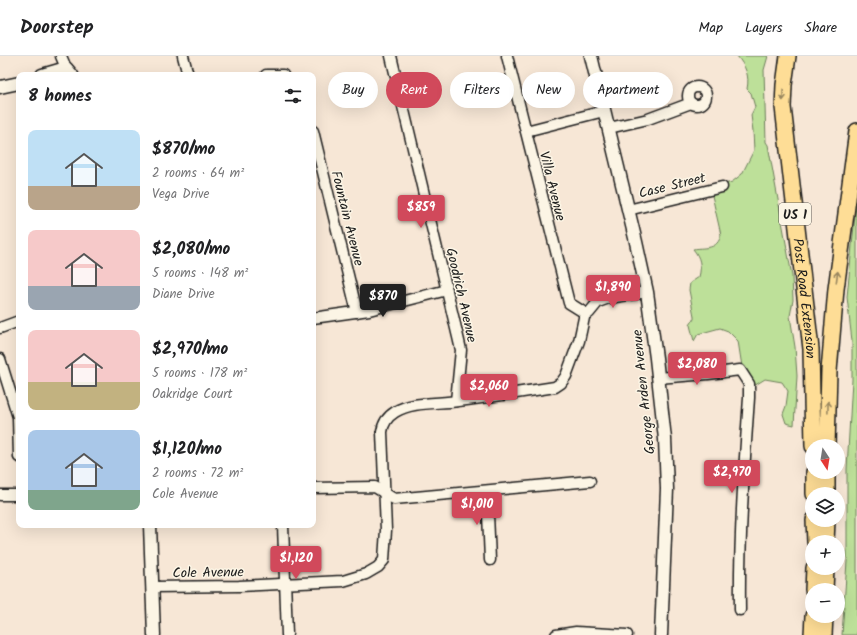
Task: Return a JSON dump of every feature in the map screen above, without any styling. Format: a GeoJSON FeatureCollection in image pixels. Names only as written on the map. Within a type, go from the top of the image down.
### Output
{"type":"FeatureCollection","features":[{"type":"Feature","properties":{"kind":"main road","name":"Post Road Extension"},"geometry":{"type":"LineString","coordinates":[[788,56],[784,85],[783,108],[811,349],[814,439]]}},
{"type":"Feature","properties":{"kind":"main road","name":"Post Road Extension"},"geometry":{"type":"LineString","coordinates":[[827,439],[829,371],[836,290],[857,131]]}},
{"type":"Feature","properties":{"kind":"main road"},"geometry":{"type":"LineString","coordinates":[[812,623],[812,635]]}},
{"type":"Feature","properties":{"kind":"main road"},"geometry":{"type":"LineString","coordinates":[[824,635],[825,623]]}},
{"type":"Feature","properties":{"kind":"street"},"geometry":{"type":"LineString","coordinates":[[61,56],[69,71]]}},
{"type":"Feature","properties":{"kind":"street"},"geometry":{"type":"LineString","coordinates":[[183,56],[187,72]]}},
{"type":"Feature","properties":{"kind":"street","name":"Goodrich Avenue"},"geometry":{"type":"LineString","coordinates":[[391,56],[460,350],[456,401]]}},
{"type":"Feature","properties":{"kind":"street","name":"Villa Avenue"},"geometry":{"type":"LineString","coordinates":[[507,56],[569,303],[586,313]]}},
{"type":"Feature","properties":{"kind":"street","name":"George Arden Avenue"},"geometry":{"type":"LineString","coordinates":[[591,56],[647,292],[658,378],[665,439],[667,488],[661,635]]}},
{"type":"Feature","properties":{"kind":"street"},"geometry":{"type":"LineString","coordinates":[[0,87],[16,84]]}},
{"type":"Feature","properties":{"kind":"street"},"geometry":{"type":"LineString","coordinates":[[609,128],[648,119],[691,103]]}},
{"type":"Feature","properties":{"kind":"street"},"geometry":{"type":"LineString","coordinates":[[526,131],[604,110]]}},
{"type":"Feature","properties":{"kind":"street","name":"Fountain Avenue"},"geometry":{"type":"LineString","coordinates":[[316,143],[357,312]]}},
{"type":"Feature","properties":{"kind":"street","name":"Case Street"},"geometry":{"type":"LineString","coordinates":[[628,210],[722,187]]}},
{"type":"Feature","properties":{"kind":"street"},"geometry":{"type":"LineString","coordinates":[[316,318],[368,310],[447,290]]}},
{"type":"Feature","properties":{"kind":"street"},"geometry":{"type":"LineString","coordinates":[[586,313],[589,313],[598,302],[609,298],[647,292]]}},
{"type":"Feature","properties":{"kind":"street","name":"Cole Avenue"},"geometry":{"type":"LineString","coordinates":[[152,587],[239,586],[343,581],[366,574],[378,568],[384,560],[385,550],[383,424],[396,412],[412,406],[555,387],[562,383],[566,376],[579,342],[586,313]]}},
{"type":"Feature","properties":{"kind":"street"},"geometry":{"type":"LineString","coordinates":[[0,328],[16,323]]}},
{"type":"Feature","properties":{"kind":"street"},"geometry":{"type":"LineString","coordinates":[[0,359],[16,411]]}},
{"type":"Feature","properties":{"kind":"street"},"geometry":{"type":"LineString","coordinates":[[658,378],[740,370],[744,374],[749,384],[742,504],[740,610]]}},
{"type":"Feature","properties":{"kind":"street"},"geometry":{"type":"LineString","coordinates":[[316,488],[375,486],[394,499],[590,481]]}},
{"type":"Feature","properties":{"kind":"street"},"geometry":{"type":"LineString","coordinates":[[487,491],[490,560]]}},
{"type":"Feature","properties":{"kind":"street"},"geometry":{"type":"LineString","coordinates":[[0,495],[16,495]]}},
{"type":"Feature","properties":{"kind":"street"},"geometry":{"type":"LineString","coordinates":[[150,528],[154,635]]}},
{"type":"Feature","properties":{"kind":"street"},"geometry":{"type":"LineString","coordinates":[[283,528],[286,635]]}},
{"type":"Feature","properties":{"kind":"street"},"geometry":{"type":"LineString","coordinates":[[556,635],[576,632],[627,635]]}},
{"type":"Feature","properties":{"kind":"green space"},"geometry":{"type":"Polygon","coordinates":[[[737,56],[768,56],[764,70],[766,142],[768,145],[792,276],[793,300],[790,316],[795,347],[797,376],[794,425],[786,423],[783,414],[786,406],[788,391],[782,382],[765,379],[749,389],[743,373],[738,341],[728,331],[720,328],[698,334],[694,341],[690,325],[694,319],[694,316],[689,290],[690,283],[699,277],[700,269],[699,258],[693,249],[711,247],[717,243],[721,235],[711,191],[717,186],[732,182],[742,174],[754,150],[751,115],[755,107],[751,93],[747,89],[748,79],[746,71],[737,56]]]}},
{"type":"Feature","properties":{"kind":"green space"},"geometry":{"type":"Polygon","coordinates":[[[857,195],[857,635],[842,635],[843,623],[845,623],[847,469],[852,380],[852,341],[847,297],[857,195]]]}}]}
